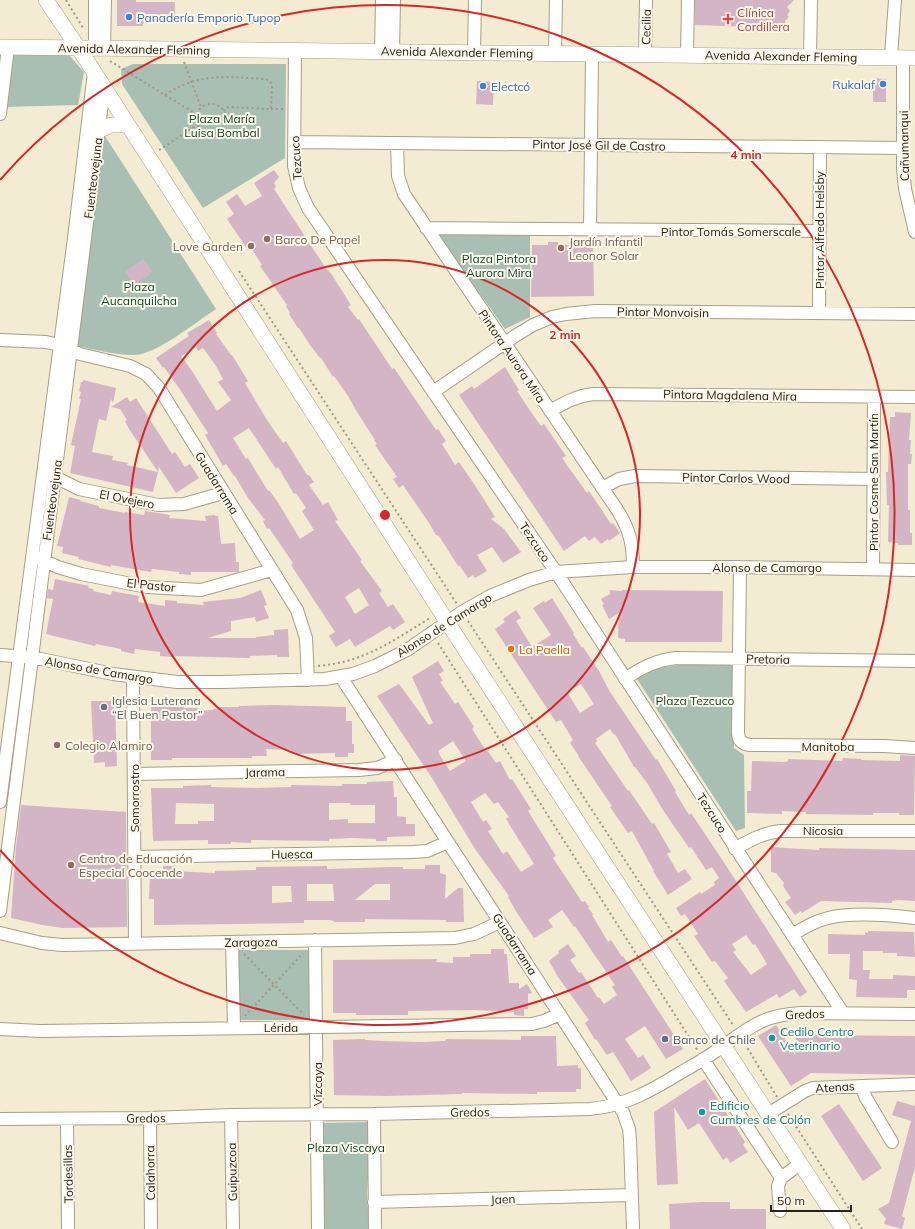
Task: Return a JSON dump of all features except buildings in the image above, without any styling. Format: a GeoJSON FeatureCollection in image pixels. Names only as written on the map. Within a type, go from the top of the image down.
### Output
{"type":"FeatureCollection","features":[{"type":"Feature","properties":{"kind":"main road"},"geometry":{"type":"LineString","coordinates":[[46,0],[79,48],[448,622],[843,1229]]}},
{"type":"Feature","properties":{"kind":"main road","name":"Avenida Alexander Fleming"},"geometry":{"type":"LineString","coordinates":[[4,47],[79,48],[103,53],[295,50],[903,58]]}},
{"type":"Feature","properties":{"kind":"main road"},"geometry":{"type":"LineString","coordinates":[[98,130],[111,126],[128,125]]}},
{"type":"Feature","properties":{"kind":"street"},"geometry":{"type":"LineString","coordinates":[[95,0],[103,53]]}},
{"type":"Feature","properties":{"kind":"street"},"geometry":{"type":"LineString","coordinates":[[103,53],[105,0]]}},
{"type":"Feature","properties":{"kind":"street"},"geometry":{"type":"LineString","coordinates":[[382,0],[387,52]]}},
{"type":"Feature","properties":{"kind":"street"},"geometry":{"type":"LineString","coordinates":[[387,52],[394,0]]}},
{"type":"Feature","properties":{"kind":"street"},"geometry":{"type":"LineString","coordinates":[[474,53],[475,0]]}},
{"type":"Feature","properties":{"kind":"street"},"geometry":{"type":"LineString","coordinates":[[555,54],[556,0]]}},
{"type":"Feature","properties":{"kind":"street","name":"Cecilia"},"geometry":{"type":"LineString","coordinates":[[645,55],[646,0]]}},
{"type":"Feature","properties":{"kind":"street"},"geometry":{"type":"LineString","coordinates":[[687,55],[688,0]]}},
{"type":"Feature","properties":{"kind":"street"},"geometry":{"type":"LineString","coordinates":[[810,57],[811,0]]}},
{"type":"Feature","properties":{"kind":"street","name":"Cañumanqui"},"geometry":{"type":"LineString","coordinates":[[895,0],[903,58],[903,148],[905,189],[912,205],[915,232]]}},
{"type":"Feature","properties":{"kind":"street"},"geometry":{"type":"LineString","coordinates":[[0,114],[4,47]]}},
{"type":"Feature","properties":{"kind":"street","name":"Tezcuco"},"geometry":{"type":"LineString","coordinates":[[295,50],[294,166],[299,188],[308,208],[556,572],[843,1014]]}},
{"type":"Feature","properties":{"kind":"street"},"geometry":{"type":"LineString","coordinates":[[590,230],[592,54]]}},
{"type":"Feature","properties":{"kind":"street","name":"Fuenteovejuna"},"geometry":{"type":"LineString","coordinates":[[0,911],[25,656],[33,556],[94,72]]}},
{"type":"Feature","properties":{"kind":"street","name":"Fuenteovejuna"},"geometry":{"type":"LineString","coordinates":[[0,802],[25,656],[44,561],[104,88]]}},
{"type":"Feature","properties":{"kind":"street","name":"Pintor José Gil de Castro"},"geometry":{"type":"LineString","coordinates":[[294,142],[903,148]]}},
{"type":"Feature","properties":{"kind":"street","name":"Pintora Aurora Mira"},"geometry":{"type":"LineString","coordinates":[[397,143],[397,167],[400,185],[404,194],[628,528],[632,544],[633,567]]}},
{"type":"Feature","properties":{"kind":"street","name":"Pintor Alfredo Helsby"},"geometry":{"type":"LineString","coordinates":[[819,313],[820,147]]}},
{"type":"Feature","properties":{"kind":"street","name":"Pintor Tomás Somerscale"},"geometry":{"type":"LineString","coordinates":[[426,228],[819,232]]}},
{"type":"Feature","properties":{"kind":"street","name":"Pintor Monvoisin"},"geometry":{"type":"LineString","coordinates":[[433,392],[528,327],[542,320],[566,314],[580,312],[915,314]]}},
{"type":"Feature","properties":{"kind":"street","name":"Guadarrama"},"geometry":{"type":"LineString","coordinates":[[0,340],[46,342],[59,345],[80,354],[130,366],[146,374],[159,388],[292,602],[301,620],[306,638],[308,680]]}},
{"type":"Feature","properties":{"kind":"street","name":"Pintora Magdalena Mira"},"geometry":{"type":"LineString","coordinates":[[550,411],[578,396],[593,394],[915,397]]}},
{"type":"Feature","properties":{"kind":"street","name":"Pintor Cosme San Martín"},"geometry":{"type":"LineString","coordinates":[[872,568],[874,396]]}},
{"type":"Feature","properties":{"kind":"street","name":"Pintor Carlos Wood"},"geometry":{"type":"LineString","coordinates":[[602,488],[618,479],[635,476],[873,479]]}},
{"type":"Feature","properties":{"kind":"street","name":"El Ovejero"},"geometry":{"type":"LineString","coordinates":[[55,477],[79,489],[158,505],[184,504],[224,493]]}},
{"type":"Feature","properties":{"kind":"street","name":"El Pastor"},"geometry":{"type":"LineString","coordinates":[[33,556],[58,567],[82,574],[147,587],[202,590],[272,570]]}},
{"type":"Feature","properties":{"kind":"street","name":"Alonso de Camargo"},"geometry":{"type":"LineString","coordinates":[[0,655],[25,656],[133,678],[178,682],[308,680],[341,676],[364,670],[391,658],[462,612],[490,596],[529,580],[556,572],[633,567],[872,568],[915,570]]}},
{"type":"Feature","properties":{"kind":"street"},"geometry":{"type":"LineString","coordinates":[[739,659],[740,567]]}},
{"type":"Feature","properties":{"kind":"street","name":"Pretoria"},"geometry":{"type":"LineString","coordinates":[[625,679],[645,666],[668,659],[684,658],[915,661]]}},
{"type":"Feature","properties":{"kind":"street","name":"Manitoba"},"geometry":{"type":"LineString","coordinates":[[739,659],[738,736],[741,742],[750,745],[884,746],[915,748]]}},
{"type":"Feature","properties":{"kind":"street","name":"Guadarrama"},"geometry":{"type":"LineString","coordinates":[[341,676],[619,1104],[629,1129],[633,1229]]}},
{"type":"Feature","properties":{"kind":"street","name":"Somorrostro"},"geometry":{"type":"LineString","coordinates":[[133,678],[135,943]]}},
{"type":"Feature","properties":{"kind":"street","name":"Jarama"},"geometry":{"type":"LineString","coordinates":[[134,774],[359,770],[377,768],[396,760]]}},
{"type":"Feature","properties":{"kind":"street","name":"Nicosia"},"geometry":{"type":"LineString","coordinates":[[735,849],[757,837],[780,830],[915,831]]}},
{"type":"Feature","properties":{"kind":"street","name":"Huesca"},"geometry":{"type":"LineString","coordinates":[[134,857],[414,852],[428,851],[448,842]]}},
{"type":"Feature","properties":{"kind":"street"},"geometry":{"type":"LineString","coordinates":[[792,935],[817,922],[838,916],[915,918]]}},
{"type":"Feature","properties":{"kind":"street","name":"Zaragoza"},"geometry":{"type":"LineString","coordinates":[[0,933],[52,945],[455,938],[474,934],[500,922]]}},
{"type":"Feature","properties":{"kind":"street","name":"Vizcaya"},"geometry":{"type":"LineString","coordinates":[[315,940],[318,1229]]}},
{"type":"Feature","properties":{"kind":"street"},"geometry":{"type":"LineString","coordinates":[[232,942],[234,1028]]}},
{"type":"Feature","properties":{"kind":"street","name":"Lérida"},"geometry":{"type":"LineString","coordinates":[[0,1029],[40,1031],[532,1024],[544,1021],[560,1014]]}},
{"type":"Feature","properties":{"kind":"street","name":"Gredos"},"geometry":{"type":"LineString","coordinates":[[0,1119],[374,1114],[605,1108],[636,1098],[724,1046],[757,1023],[770,1018],[784,1014],[915,1014]]}},
{"type":"Feature","properties":{"kind":"street"},"geometry":{"type":"LineString","coordinates":[[703,1059],[781,1178]]}},
{"type":"Feature","properties":{"kind":"street","name":"Atenas"},"geometry":{"type":"LineString","coordinates":[[768,1114],[782,1104],[805,1091],[814,1088],[915,1084]]}},
{"type":"Feature","properties":{"kind":"street","name":"Atenas"},"geometry":{"type":"LineString","coordinates":[[861,1086],[866,1098],[892,1142]]}},
{"type":"Feature","properties":{"kind":"street"},"geometry":{"type":"LineString","coordinates":[[374,1114],[375,1229]]}},
{"type":"Feature","properties":{"kind":"street","name":"Guipuzcoa"},"geometry":{"type":"LineString","coordinates":[[231,1115],[233,1229]]}},
{"type":"Feature","properties":{"kind":"street","name":"Calahorra"},"geometry":{"type":"LineString","coordinates":[[150,1118],[151,1229]]}},
{"type":"Feature","properties":{"kind":"street","name":"Tordesillas"},"geometry":{"type":"LineString","coordinates":[[67,1119],[68,1229]]}},
{"type":"Feature","properties":{"kind":"street"},"geometry":{"type":"LineString","coordinates":[[780,1211],[778,1186],[781,1178],[800,1164]]}},
{"type":"Feature","properties":{"kind":"street","name":"Jaen"},"geometry":{"type":"LineString","coordinates":[[374,1202],[632,1195]]}},
{"type":"Feature","properties":{"kind":"path"},"geometry":{"type":"LineString","coordinates":[[66,0],[86,32]]}},
{"type":"Feature","properties":{"kind":"path"},"geometry":{"type":"LineString","coordinates":[[103,53],[165,96],[196,114]]}},
{"type":"Feature","properties":{"kind":"path"},"geometry":{"type":"LineString","coordinates":[[184,61],[201,108]]}},
{"type":"Feature","properties":{"kind":"path"},"geometry":{"type":"LineString","coordinates":[[165,96],[191,82],[210,77],[266,79],[270,81],[272,85],[271,108],[228,107],[224,111]]}},
{"type":"Feature","properties":{"kind":"path"},"geometry":{"type":"LineString","coordinates":[[209,104],[217,106],[224,111],[226,119],[224,127],[218,133],[210,135],[202,132],[196,125],[196,114],[201,108],[209,104]]}},
{"type":"Feature","properties":{"kind":"path"},"geometry":{"type":"LineString","coordinates":[[163,156],[159,150],[196,125]]}},
{"type":"Feature","properties":{"kind":"path"},"geometry":{"type":"LineString","coordinates":[[237,269],[739,1035],[862,1229]]}},
{"type":"Feature","properties":{"kind":"path"},"geometry":{"type":"LineString","coordinates":[[308,667],[340,663],[371,653],[424,622],[703,1059]]}},
{"type":"Feature","properties":{"kind":"path"},"geometry":{"type":"LineString","coordinates":[[234,1028],[315,940]]}},
{"type":"Feature","properties":{"kind":"path"},"geometry":{"type":"LineString","coordinates":[[232,942],[316,1027]]}},
{"type":"Feature","properties":{"kind":"green space"},"geometry":{"type":"Polygon","coordinates":[[[12,54],[69,55],[84,72],[78,105],[5,107],[12,54]]]}},
{"type":"Feature","properties":{"kind":"green space","name":"Plaza María Luisa Bombal"},"geometry":{"type":"Polygon","coordinates":[[[133,64],[286,64],[285,158],[203,208],[122,84],[121,69],[133,64]]]}},
{"type":"Feature","properties":{"kind":"green space","name":"Plaza Aucanquilcha"},"geometry":{"type":"Polygon","coordinates":[[[103,133],[216,309],[164,344],[143,354],[119,354],[76,346],[103,133]]]}},
{"type":"Feature","properties":{"kind":"green space","name":"Plaza Pintora Aurora Mira"},"geometry":{"type":"Polygon","coordinates":[[[441,233],[530,234],[530,317],[505,329],[440,238],[441,233]]]}},
{"type":"Feature","properties":{"kind":"green space","name":"Plaza Tezcuco"},"geometry":{"type":"Polygon","coordinates":[[[692,663],[734,664],[734,748],[744,755],[745,828],[736,831],[637,679],[658,668],[692,663]]]}},
{"type":"Feature","properties":{"kind":"green space"},"geometry":{"type":"Polygon","coordinates":[[[238,950],[310,950],[311,1020],[240,1020],[238,950]]]}},
{"type":"Feature","properties":{"kind":"green space","name":"Plaza Viscaya"},"geometry":{"type":"Polygon","coordinates":[[[371,1122],[367,1193],[369,1229],[323,1229],[322,1123],[371,1122]]]}},
{"type":"Feature","properties":{"kind":"place","name":"Panadería Emporio Tupop"},"geometry":{"type":"Point","coordinates":[129,17]}},
{"type":"Feature","properties":{"kind":"place","name":"Clínica Cordillera"},"geometry":{"type":"Point","coordinates":[728,19]}},
{"type":"Feature","properties":{"kind":"place","name":"Rukalaf"},"geometry":{"type":"Point","coordinates":[883,84]}},
{"type":"Feature","properties":{"kind":"place","name":"Electcó"},"geometry":{"type":"Point","coordinates":[483,86]}},
{"type":"Feature","properties":{"kind":"place","name":"Barco De Papel"},"geometry":{"type":"Point","coordinates":[267,239]}},
{"type":"Feature","properties":{"kind":"place","name":"Love Garden"},"geometry":{"type":"Point","coordinates":[251,246]}},
{"type":"Feature","properties":{"kind":"place","name":"Jardín Infantil Leonor Solar"},"geometry":{"type":"Point","coordinates":[561,248]}},
{"type":"Feature","properties":{"kind":"place","name":"La Paella"},"geometry":{"type":"Point","coordinates":[511,649]}},
{"type":"Feature","properties":{"kind":"place","name":"Iglesia Luterana “El Buen Pastor”"},"geometry":{"type":"Point","coordinates":[104,707]}},
{"type":"Feature","properties":{"kind":"place","name":"Colegio Alamiro"},"geometry":{"type":"Point","coordinates":[57,745]}},
{"type":"Feature","properties":{"kind":"place","name":"Centro de Educación Especial Coocende"},"geometry":{"type":"Point","coordinates":[71,865]}},
{"type":"Feature","properties":{"kind":"place","name":"Cedilo Centro Veterinario"},"geometry":{"type":"Point","coordinates":[772,1038]}},
{"type":"Feature","properties":{"kind":"place","name":"Banco de Chile"},"geometry":{"type":"Point","coordinates":[665,1039]}},
{"type":"Feature","properties":{"kind":"place","name":"Edificio Cumbres de Colón"},"geometry":{"type":"Point","coordinates":[702,1112]}}]}
